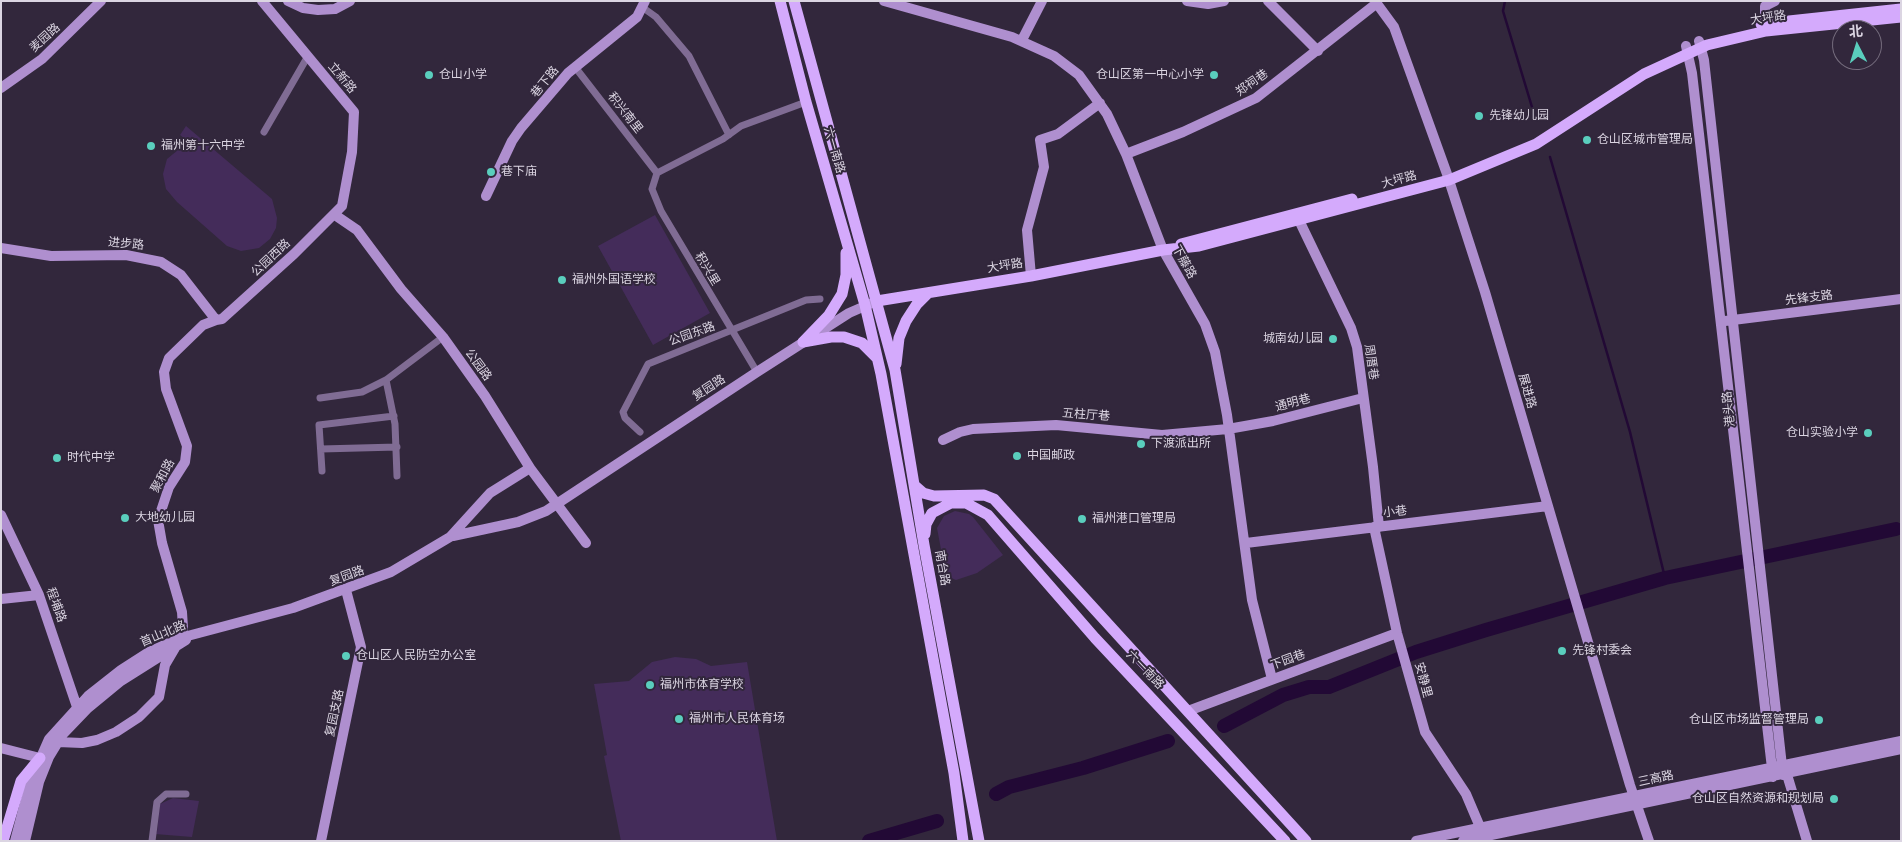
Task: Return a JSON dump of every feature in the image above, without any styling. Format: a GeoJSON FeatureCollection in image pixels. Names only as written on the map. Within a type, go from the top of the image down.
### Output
{"type":"FeatureCollection","features":[{"type":"Feature","properties":{"kind":"main road","name":"六一南路"},"geometry":{"type":"LineString","coordinates":[[780,1],[806,102],[865,305]]}},
{"type":"Feature","properties":{"kind":"main road","name":"六一南路"},"geometry":{"type":"LineString","coordinates":[[794,1],[877,301]]}},
{"type":"Feature","properties":{"kind":"main road"},"geometry":{"type":"LineString","coordinates":[[1700,44],[1722,33],[1765,23],[1901,9]]}},
{"type":"Feature","properties":{"kind":"main road","name":"大坪路"},"geometry":{"type":"LineString","coordinates":[[877,301],[1031,276],[1163,250],[1195,239],[1298,217],[1448,177],[1535,141],[1644,74],[1687,49],[1700,44],[1766,31],[1901,18]]}},
{"type":"Feature","properties":{"kind":"main road"},"geometry":{"type":"LineString","coordinates":[[803,342],[829,315],[842,294],[846,274],[846,239]]}},
{"type":"Feature","properties":{"kind":"main road"},"geometry":{"type":"LineString","coordinates":[[895,370],[899,338],[906,321],[917,304],[928,293]]}},
{"type":"Feature","properties":{"kind":"main road","name":"南台路"},"geometry":{"type":"LineString","coordinates":[[877,301],[895,370],[924,545],[979,841]]}},
{"type":"Feature","properties":{"kind":"main road","name":"南台路"},"geometry":{"type":"LineString","coordinates":[[865,305],[878,362],[954,773],[963,841]]}},
{"type":"Feature","properties":{"kind":"main road"},"geometry":{"type":"LineString","coordinates":[[803,342],[831,337],[853,339],[872,350],[878,362]]}},
{"type":"Feature","properties":{"kind":"main road","name":"六一南路"},"geometry":{"type":"LineString","coordinates":[[915,486],[923,493],[934,496],[984,495],[994,499],[1306,841]]}},
{"type":"Feature","properties":{"kind":"main road","name":"六一南路"},"geometry":{"type":"LineString","coordinates":[[924,545],[928,518],[938,508],[958,502],[966,503],[988,515],[1095,638],[1285,841]]}},
{"type":"Feature","properties":{"kind":"main road"},"geometry":{"type":"LineString","coordinates":[[3,841],[21,781],[40,758]]}},
{"type":"Feature","properties":{"kind":"street","name":"麦园路"},"geometry":{"type":"LineString","coordinates":[[1,88],[42,59],[101,1]]}},
{"type":"Feature","properties":{"kind":"street","name":"立新路"},"geometry":{"type":"LineString","coordinates":[[262,1],[354,112],[348,184],[342,206],[335,215]]}},
{"type":"Feature","properties":{"kind":"street"},"geometry":{"type":"LineString","coordinates":[[288,1],[303,8],[322,10],[335,9],[350,1]]}},
{"type":"Feature","properties":{"kind":"street","name":"下藤路"},"geometry":{"type":"LineString","coordinates":[[884,1],[1022,40],[1066,64],[1086,82],[1100,103],[1126,154],[1163,250],[1209,334],[1221,375],[1246,543],[1252,600],[1272,679]]}},
{"type":"Feature","properties":{"kind":"street"},"geometry":{"type":"LineString","coordinates":[[1022,40],[1042,1]]}},
{"type":"Feature","properties":{"kind":"street"},"geometry":{"type":"LineString","coordinates":[[1187,1],[1208,4],[1224,1]]}},
{"type":"Feature","properties":{"kind":"street"},"geometry":{"type":"LineString","coordinates":[[1268,1],[1318,51]]}},
{"type":"Feature","properties":{"kind":"street"},"geometry":{"type":"LineString","coordinates":[[1765,23],[1765,6],[1775,1]]}},
{"type":"Feature","properties":{"kind":"street","name":"郑祠巷"},"geometry":{"type":"LineString","coordinates":[[1126,154],[1242,106],[1318,51],[1376,2]]}},
{"type":"Feature","properties":{"kind":"street","name":"展进路"},"geometry":{"type":"LineString","coordinates":[[1376,2],[1394,27],[1448,177],[1485,292],[1581,618],[1636,801],[1650,841]]}},
{"type":"Feature","properties":{"kind":"street"},"geometry":{"type":"LineString","coordinates":[[644,4],[689,56],[729,135]]}},
{"type":"Feature","properties":{"kind":"street","name":"巷下路"},"geometry":{"type":"LineString","coordinates":[[486,196],[514,137],[574,67],[633,20],[644,4]]}},
{"type":"Feature","properties":{"kind":"street","name":"港头路"},"geometry":{"type":"LineString","coordinates":[[1700,44],[1758,547],[1780,771]]}},
{"type":"Feature","properties":{"kind":"street","name":"港头路"},"geometry":{"type":"LineString","coordinates":[[1687,49],[1749,572],[1780,771]]}},
{"type":"Feature","properties":{"kind":"street"},"geometry":{"type":"LineString","coordinates":[[264,132],[308,56]]}},
{"type":"Feature","properties":{"kind":"street","name":"积兴南里"},"geometry":{"type":"LineString","coordinates":[[574,67],[657,173]]}},
{"type":"Feature","properties":{"kind":"street"},"geometry":{"type":"LineString","coordinates":[[657,173],[729,135],[741,126],[806,102]]}},
{"type":"Feature","properties":{"kind":"street"},"geometry":{"type":"LineString","coordinates":[[1031,276],[1027,230],[1044,167],[1040,140],[1058,134],[1100,103]]}},
{"type":"Feature","properties":{"kind":"street","name":"积兴里"},"geometry":{"type":"LineString","coordinates":[[657,173],[652,185],[654,197],[757,372]]}},
{"type":"Feature","properties":{"kind":"street","name":"公园西路"},"geometry":{"type":"LineString","coordinates":[[219,319],[335,215]]}},
{"type":"Feature","properties":{"kind":"street","name":"公园路"},"geometry":{"type":"LineString","coordinates":[[335,215],[357,230],[401,288],[443,337],[485,396],[530,468],[586,543]]}},
{"type":"Feature","properties":{"kind":"street","name":"周厝巷"},"geometry":{"type":"LineString","coordinates":[[1298,217],[1351,328],[1357,347],[1373,467],[1376,527]]}},
{"type":"Feature","properties":{"kind":"street","name":"进步路"},"geometry":{"type":"LineString","coordinates":[[1,248],[51,256],[126,254],[161,262],[182,275],[219,319]]}},
{"type":"Feature","properties":{"kind":"street","name":"公园东路"},"geometry":{"type":"LineString","coordinates":[[640,432],[624,418],[623,412],[648,364],[806,300],[820,299]]}},
{"type":"Feature","properties":{"kind":"street","name":"先锋支路"},"geometry":{"type":"LineString","coordinates":[[1720,321],[1901,299]]}},
{"type":"Feature","properties":{"kind":"street","name":"复园路"},"geometry":{"type":"LineString","coordinates":[[450,536],[528,518],[546,511],[803,342],[865,305],[877,301]]}},
{"type":"Feature","properties":{"kind":"street","name":"聚和路"},"geometry":{"type":"LineString","coordinates":[[178,642],[183,628],[182,612],[162,543],[158,520],[169,487],[185,462],[187,446],[166,389],[164,372],[169,358],[203,325],[219,319]]}},
{"type":"Feature","properties":{"kind":"street"},"geometry":{"type":"LineString","coordinates":[[320,398],[362,392],[386,380],[443,337]]}},
{"type":"Feature","properties":{"kind":"street"},"geometry":{"type":"LineString","coordinates":[[386,380],[394,416],[397,476]]}},
{"type":"Feature","properties":{"kind":"street","name":"通明巷"},"geometry":{"type":"LineString","coordinates":[[1228,429],[1273,421],[1363,398]]}},
{"type":"Feature","properties":{"kind":"street"},"geometry":{"type":"LineString","coordinates":[[322,471],[319,425],[394,416]]}},
{"type":"Feature","properties":{"kind":"street","name":"五柱厅巷"},"geometry":{"type":"LineString","coordinates":[[943,440],[968,430],[1056,425],[1162,434],[1228,429]]}},
{"type":"Feature","properties":{"kind":"street"},"geometry":{"type":"LineString","coordinates":[[321,449],[397,447]]}},
{"type":"Feature","properties":{"kind":"street","name":"复园路"},"geometry":{"type":"LineString","coordinates":[[200,632],[278,612],[346,590],[391,572],[450,536],[490,493],[530,468]]}},
{"type":"Feature","properties":{"kind":"street","name":"小巷"},"geometry":{"type":"LineString","coordinates":[[1246,543],[1548,506]]}},
{"type":"Feature","properties":{"kind":"street","name":"程埔路"},"geometry":{"type":"LineString","coordinates":[[1,515],[39,595],[77,707]]}},
{"type":"Feature","properties":{"kind":"street","name":"安静里"},"geometry":{"type":"LineString","coordinates":[[1376,527],[1397,633],[1425,732],[1466,794],[1480,827]]}},
{"type":"Feature","properties":{"kind":"street","name":"复园支路"},"geometry":{"type":"LineString","coordinates":[[321,841],[361,647],[346,590]]}},
{"type":"Feature","properties":{"kind":"street"},"geometry":{"type":"LineString","coordinates":[[1,599],[39,595]]}},
{"type":"Feature","properties":{"kind":"street","name":"首山北路"},"geometry":{"type":"LineString","coordinates":[[16,841],[31,780],[40,758],[49,739],[77,707],[137,659],[200,632]]}},
{"type":"Feature","properties":{"kind":"street","name":"下园巷"},"geometry":{"type":"LineString","coordinates":[[1188,711],[1397,633]]}},
{"type":"Feature","properties":{"kind":"street"},"geometry":{"type":"LineString","coordinates":[[58,742],[82,742],[102,738],[116,732],[145,712],[159,697],[165,665],[178,642]]}},
{"type":"Feature","properties":{"kind":"street","name":"首山北路"},"geometry":{"type":"LineString","coordinates":[[25,841],[39,782],[58,742],[87,709],[131,674],[178,642]]}},
{"type":"Feature","properties":{"kind":"street","name":"三高路"},"geometry":{"type":"LineString","coordinates":[[1780,771],[1901,741]]}},
{"type":"Feature","properties":{"kind":"street"},"geometry":{"type":"LineString","coordinates":[[1,748],[40,758]]}},
{"type":"Feature","properties":{"kind":"street","name":"三高路"},"geometry":{"type":"LineString","coordinates":[[1416,841],[1480,827],[1636,801],[1780,771],[1901,749]]}},
{"type":"Feature","properties":{"kind":"street"},"geometry":{"type":"LineString","coordinates":[[1780,771],[1807,841]]}},
{"type":"Feature","properties":{"kind":"street"},"geometry":{"type":"LineString","coordinates":[[152,841],[156,802],[166,794],[186,794]]}},
{"type":"Feature","properties":{"kind":"street","name":"三高路"},"geometry":{"type":"LineString","coordinates":[[1463,841],[1492,838],[1636,801]]}},
{"type":"Feature","properties":{"kind":"shaded area"},"geometry":{"type":"Polygon","coordinates":[[[186,126],[272,199],[277,218],[276,228],[270,239],[259,248],[241,251],[227,246],[177,202],[166,189],[163,174],[167,159],[178,150],[191,144],[180,135],[186,126]]]}},
{"type":"Feature","properties":{"kind":"shaded area"},"geometry":{"type":"Polygon","coordinates":[[[655,215],[710,313],[653,345],[598,246],[655,215]]]}},
{"type":"Feature","properties":{"kind":"shaded area"},"geometry":{"type":"Polygon","coordinates":[[[955,511],[969,514],[973,517],[1003,555],[977,573],[956,580],[946,576],[937,528],[944,516],[955,511]]]}},
{"type":"Feature","properties":{"kind":"shaded area","name":"福州市人民体育场"},"geometry":{"type":"Polygon","coordinates":[[[675,657],[696,659],[711,666],[747,662],[777,841],[621,841],[604,756],[607,755],[594,684],[629,681],[652,662],[675,657]]]}},
{"type":"Feature","properties":{"kind":"shaded area"},"geometry":{"type":"Polygon","coordinates":[[[173,798],[199,801],[192,837],[155,834],[157,832],[160,804],[173,798]]]}},
{"type":"Feature","properties":{"kind":"waterway"},"geometry":{"type":"LineString","coordinates":[[1505,1],[1503,11],[1535,117]]}},
{"type":"Feature","properties":{"kind":"waterway"},"geometry":{"type":"LineString","coordinates":[[1550,157],[1630,432],[1665,578]]}},
{"type":"Feature","properties":{"kind":"waterway"},"geometry":{"type":"LineString","coordinates":[[1224,726],[1283,695],[1309,687],[1329,687],[1416,652],[1486,630],[1665,578],[1896,529]]}},
{"type":"Feature","properties":{"kind":"waterway"},"geometry":{"type":"LineString","coordinates":[[996,794],[1009,787],[1083,768],[1168,741]]}},
{"type":"Feature","properties":{"kind":"waterway"},"geometry":{"type":"LineString","coordinates":[[869,841],[937,821]]}},
{"type":"Feature","properties":{"kind":"place","name":"仓山小学"},"geometry":{"type":"Point","coordinates":[429,75]}},
{"type":"Feature","properties":{"kind":"place","name":"仓山区第一中心小学"},"geometry":{"type":"Point","coordinates":[1214,75]}},
{"type":"Feature","properties":{"kind":"place","name":"先锋幼儿园"},"geometry":{"type":"Point","coordinates":[1479,116]}},
{"type":"Feature","properties":{"kind":"place","name":"仓山区城市管理局"},"geometry":{"type":"Point","coordinates":[1587,140]}},
{"type":"Feature","properties":{"kind":"place","name":"福州第十六中学"},"geometry":{"type":"Point","coordinates":[151,146]}},
{"type":"Feature","properties":{"kind":"place","name":"巷下庙"},"geometry":{"type":"Point","coordinates":[491,172]}},
{"type":"Feature","properties":{"kind":"place","name":"福州外国语学校"},"geometry":{"type":"Point","coordinates":[562,280]}},
{"type":"Feature","properties":{"kind":"place","name":"城南幼儿园"},"geometry":{"type":"Point","coordinates":[1333,339]}},
{"type":"Feature","properties":{"kind":"place","name":"仓山实验小学"},"geometry":{"type":"Point","coordinates":[1868,433]}},
{"type":"Feature","properties":{"kind":"place","name":"下渡派出所"},"geometry":{"type":"Point","coordinates":[1141,444]}},
{"type":"Feature","properties":{"kind":"place","name":"中国邮政"},"geometry":{"type":"Point","coordinates":[1017,456]}},
{"type":"Feature","properties":{"kind":"place","name":"时代中学"},"geometry":{"type":"Point","coordinates":[57,458]}},
{"type":"Feature","properties":{"kind":"place","name":"大地幼儿园"},"geometry":{"type":"Point","coordinates":[125,518]}},
{"type":"Feature","properties":{"kind":"place","name":"福州港口管理局"},"geometry":{"type":"Point","coordinates":[1082,519]}},
{"type":"Feature","properties":{"kind":"place","name":"先锋村委会"},"geometry":{"type":"Point","coordinates":[1562,651]}},
{"type":"Feature","properties":{"kind":"place","name":"仓山区人民防空办公室"},"geometry":{"type":"Point","coordinates":[346,656]}},
{"type":"Feature","properties":{"kind":"place","name":"福州市体育学校"},"geometry":{"type":"Point","coordinates":[650,685]}},
{"type":"Feature","properties":{"kind":"place","name":"福州市人民体育场"},"geometry":{"type":"Point","coordinates":[679,719]}},
{"type":"Feature","properties":{"kind":"place","name":"仓山区市场监督管理局"},"geometry":{"type":"Point","coordinates":[1819,720]}},
{"type":"Feature","properties":{"kind":"place","name":"仓山区自然资源和规划局"},"geometry":{"type":"Point","coordinates":[1834,799]}}]}
